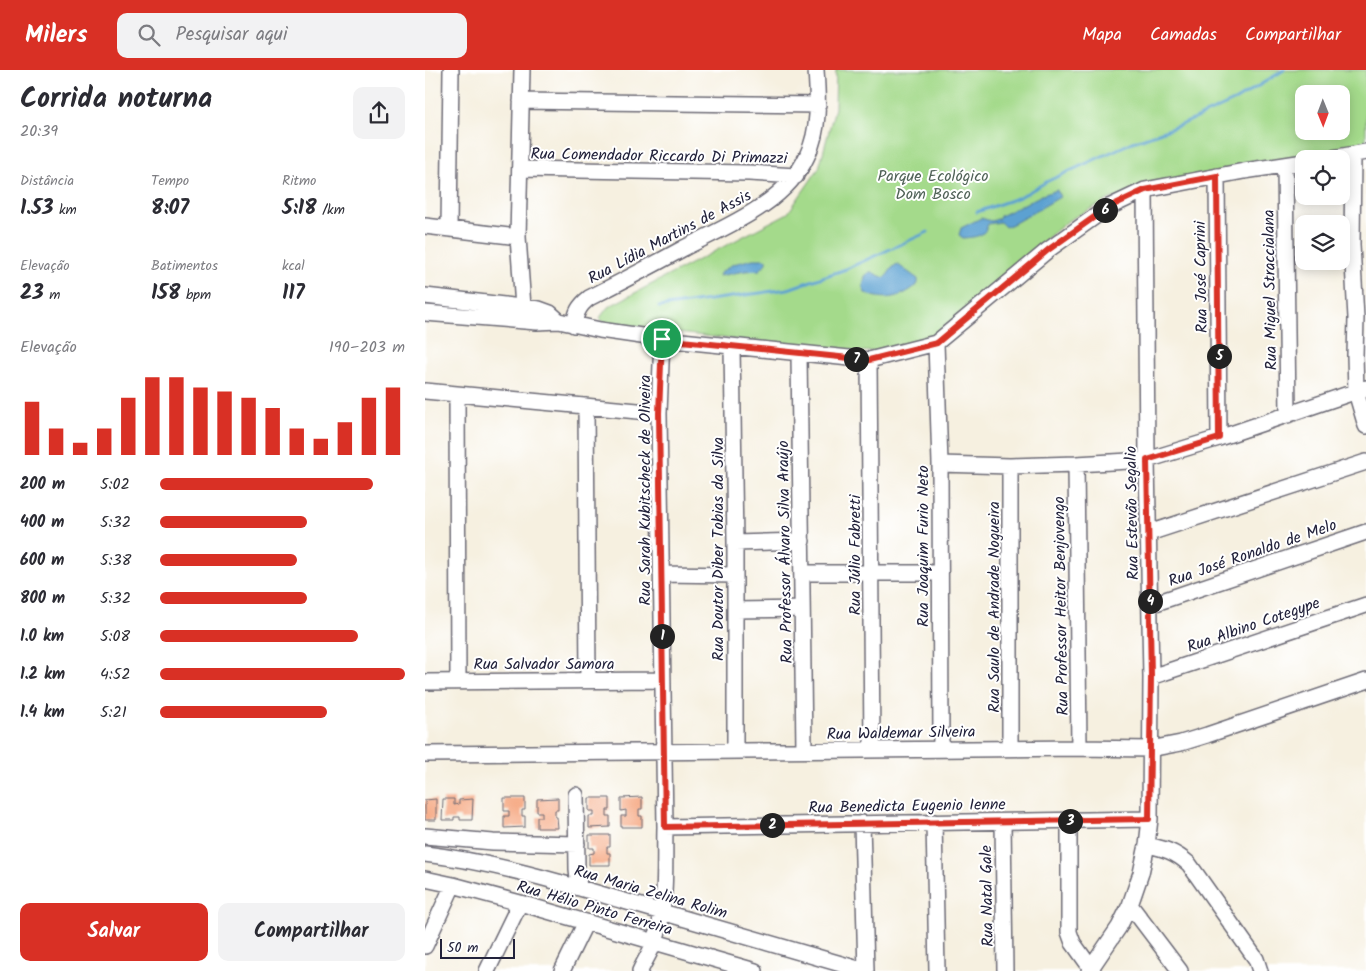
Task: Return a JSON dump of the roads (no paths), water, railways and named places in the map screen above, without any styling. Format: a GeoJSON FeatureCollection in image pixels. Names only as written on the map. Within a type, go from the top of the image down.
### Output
{"type":"FeatureCollection","features":[{"type":"Feature","properties":{"kind":"street"},"geometry":{"type":"LineString","coordinates":[[449,228],[451,70]]}},
{"type":"Feature","properties":{"kind":"street"},"geometry":{"type":"LineString","coordinates":[[521,70],[521,170],[518,237],[523,306]]}},
{"type":"Feature","properties":{"kind":"street","name":"Rua Lídia Martins de Assis"},"geometry":{"type":"LineString","coordinates":[[567,323],[589,298],[757,210],[796,176],[807,157],[815,136],[818,105],[816,70]]}},
{"type":"Feature","properties":{"kind":"street"},"geometry":{"type":"LineString","coordinates":[[521,102],[818,105]]}},
{"type":"Feature","properties":{"kind":"street"},"geometry":{"type":"LineString","coordinates":[[1359,154],[1361,316],[1355,355],[1366,426]]}},
{"type":"Feature","properties":{"kind":"street"},"geometry":{"type":"LineString","coordinates":[[425,313],[567,323],[662,339],[869,360],[937,343],[1048,250],[1107,208],[1145,190],[1295,163]]}},
{"type":"Feature","properties":{"kind":"street","name":"Rua Miguel Straccialana"},"geometry":{"type":"LineString","coordinates":[[1285,165],[1288,415]]}},
{"type":"Feature","properties":{"kind":"street","name":"Rua Comendador Riccardo Di Primazzi"},"geometry":{"type":"LineString","coordinates":[[521,170],[739,173],[796,176]]}},
{"type":"Feature","properties":{"kind":"street","name":"Rua José Caprini"},"geometry":{"type":"LineString","coordinates":[[1217,176],[1219,438]]}},
{"type":"Feature","properties":{"kind":"street","name":"Rua Estevão Segalio"},"geometry":{"type":"LineString","coordinates":[[1091,970],[1119,927],[1130,906],[1141,873],[1147,845],[1149,819],[1151,677],[1145,190]]}},
{"type":"Feature","properties":{"kind":"street"},"geometry":{"type":"LineString","coordinates":[[425,226],[518,237]]}},
{"type":"Feature","properties":{"kind":"street"},"geometry":{"type":"LineString","coordinates":[[425,296],[523,306],[550,313],[567,323]]}},
{"type":"Feature","properties":{"kind":"street","name":"Rua Sarah Kubitscheck de Oliveira"},"geometry":{"type":"LineString","coordinates":[[640,971],[654,942],[662,912],[665,827],[659,413],[662,339]]}},
{"type":"Feature","properties":{"kind":"street","name":"Rua Joaquim Furio Neto"},"geometry":{"type":"LineString","coordinates":[[937,343],[940,464],[941,749]]}},
{"type":"Feature","properties":{"kind":"street","name":"Rua Doutor Diber Tobias da Silva"},"geometry":{"type":"LineString","coordinates":[[732,347],[735,543],[735,751]]}},
{"type":"Feature","properties":{"kind":"street","name":"Rua Professor Álvaro Silva Araújo"},"geometry":{"type":"LineString","coordinates":[[799,354],[804,750]]}},
{"type":"Feature","properties":{"kind":"street","name":"Rua Júlio Fabretti"},"geometry":{"type":"LineString","coordinates":[[869,360],[872,750]]}},
{"type":"Feature","properties":{"kind":"street"},"geometry":{"type":"LineString","coordinates":[[940,464],[1010,466],[1147,460],[1361,390]]}},
{"type":"Feature","properties":{"kind":"street"},"geometry":{"type":"LineString","coordinates":[[425,391],[659,413]]}},
{"type":"Feature","properties":{"kind":"street"},"geometry":{"type":"LineString","coordinates":[[457,394],[458,681]]}},
{"type":"Feature","properties":{"kind":"street"},"geometry":{"type":"LineString","coordinates":[[586,406],[588,680]]}},
{"type":"Feature","properties":{"kind":"street"},"geometry":{"type":"LineString","coordinates":[[1149,533],[1366,462]]}},
{"type":"Feature","properties":{"kind":"street","name":"Rua Professor Heitor Benjovengo"},"geometry":{"type":"LineString","coordinates":[[1076,464],[1079,748]]}},
{"type":"Feature","properties":{"kind":"street","name":"Rua Saulo de Andrade Nogueira"},"geometry":{"type":"LineString","coordinates":[[1010,466],[1011,748]]}},
{"type":"Feature","properties":{"kind":"street","name":"Rua José Ronaldo de Melo"},"geometry":{"type":"LineString","coordinates":[[1150,605],[1366,532]]}},
{"type":"Feature","properties":{"kind":"street"},"geometry":{"type":"LineString","coordinates":[[735,543],[802,541]]}},
{"type":"Feature","properties":{"kind":"street"},"geometry":{"type":"LineString","coordinates":[[802,574],[939,572]]}},
{"type":"Feature","properties":{"kind":"street"},"geometry":{"type":"LineString","coordinates":[[661,574],[735,575]]}},
{"type":"Feature","properties":{"kind":"street","name":"Rua Albino Cotegype"},"geometry":{"type":"LineString","coordinates":[[1151,677],[1366,605]]}},
{"type":"Feature","properties":{"kind":"street"},"geometry":{"type":"LineString","coordinates":[[735,610],[802,609]]}},
{"type":"Feature","properties":{"kind":"street","name":"Rua Salvador Samora"},"geometry":{"type":"LineString","coordinates":[[425,682],[663,680]]}},
{"type":"Feature","properties":{"kind":"street","name":"Rua Waldemar Silveira"},"geometry":{"type":"LineString","coordinates":[[425,754],[1150,748],[1181,743],[1207,735],[1366,681]]}},
{"type":"Feature","properties":{"kind":"street"},"geometry":{"type":"LineString","coordinates":[[576,795],[579,888]]}},
{"type":"Feature","properties":{"kind":"street","name":"Rua Benedicta Eugenio Ienne"},"geometry":{"type":"LineString","coordinates":[[665,827],[1149,819]]}},
{"type":"Feature","properties":{"kind":"street"},"geometry":{"type":"LineString","coordinates":[[1069,821],[1069,932],[1073,943],[1091,970]]}},
{"type":"Feature","properties":{"kind":"street"},"geometry":{"type":"LineString","coordinates":[[935,822],[937,971]]}},
{"type":"Feature","properties":{"kind":"street","name":"Rua Natal Gale"},"geometry":{"type":"LineString","coordinates":[[1003,822],[1005,971]]}},
{"type":"Feature","properties":{"kind":"street"},"geometry":{"type":"LineString","coordinates":[[862,823],[866,971]]}},
{"type":"Feature","properties":{"kind":"street"},"geometry":{"type":"LineString","coordinates":[[425,836],[493,842],[577,844]]}},
{"type":"Feature","properties":{"kind":"street"},"geometry":{"type":"LineString","coordinates":[[1147,845],[1168,850],[1189,864],[1257,959],[1261,971]]}},
{"type":"Feature","properties":{"kind":"street","name":"Rua Maria Zelina Rolim"},"geometry":{"type":"LineString","coordinates":[[425,854],[453,857],[512,870],[866,971]]}},
{"type":"Feature","properties":{"kind":"street","name":"Rua Hélio Pinto Ferreira"},"geometry":{"type":"LineString","coordinates":[[425,879],[520,903],[654,942],[717,966],[755,971]]}},
{"type":"Feature","properties":{"kind":"street"},"geometry":{"type":"LineString","coordinates":[[425,946],[453,885]]}},
{"type":"Feature","properties":{"kind":"street"},"geometry":{"type":"LineString","coordinates":[[487,971],[520,903]]}},
{"type":"Feature","properties":{"kind":"street"},"geometry":{"type":"LineString","coordinates":[[1130,906],[1179,970]]}},
{"type":"Feature","properties":{"kind":"street"},"geometry":{"type":"LineString","coordinates":[[561,971],[586,922]]}},
{"type":"Feature","properties":{"kind":"water"},"geometry":{"type":"Polygon","coordinates":[[[1057,190],[1060,197],[1013,224],[1005,227],[1000,222],[988,224],[985,232],[979,236],[963,238],[959,235],[961,228],[981,218],[991,221],[998,219],[1000,216],[1042,195],[1057,190]]]}},
{"type":"Feature","properties":{"kind":"water"},"geometry":{"type":"Polygon","coordinates":[[[753,259],[766,259],[766,263],[760,270],[719,276],[720,273],[733,264],[753,259]]]}},
{"type":"Feature","properties":{"kind":"water"},"geometry":{"type":"Polygon","coordinates":[[[897,264],[918,279],[918,284],[906,293],[893,297],[872,296],[865,293],[863,288],[865,276],[870,272],[885,278],[897,264]]]}},
{"type":"Feature","properties":{"kind":"waterway"},"geometry":{"type":"LineString","coordinates":[[977,212],[1020,197],[1048,181],[1133,142],[1181,125],[1236,100],[1284,70]]}},
{"type":"Feature","properties":{"kind":"waterway"},"geometry":{"type":"LineString","coordinates":[[659,307],[788,289],[846,269],[928,232]]}},
{"type":"Feature","properties":{"kind":"park label","name":"Parque Ecológico Dom Bosco"},"geometry":{"type":"Point","coordinates":[933,184]}}]}
